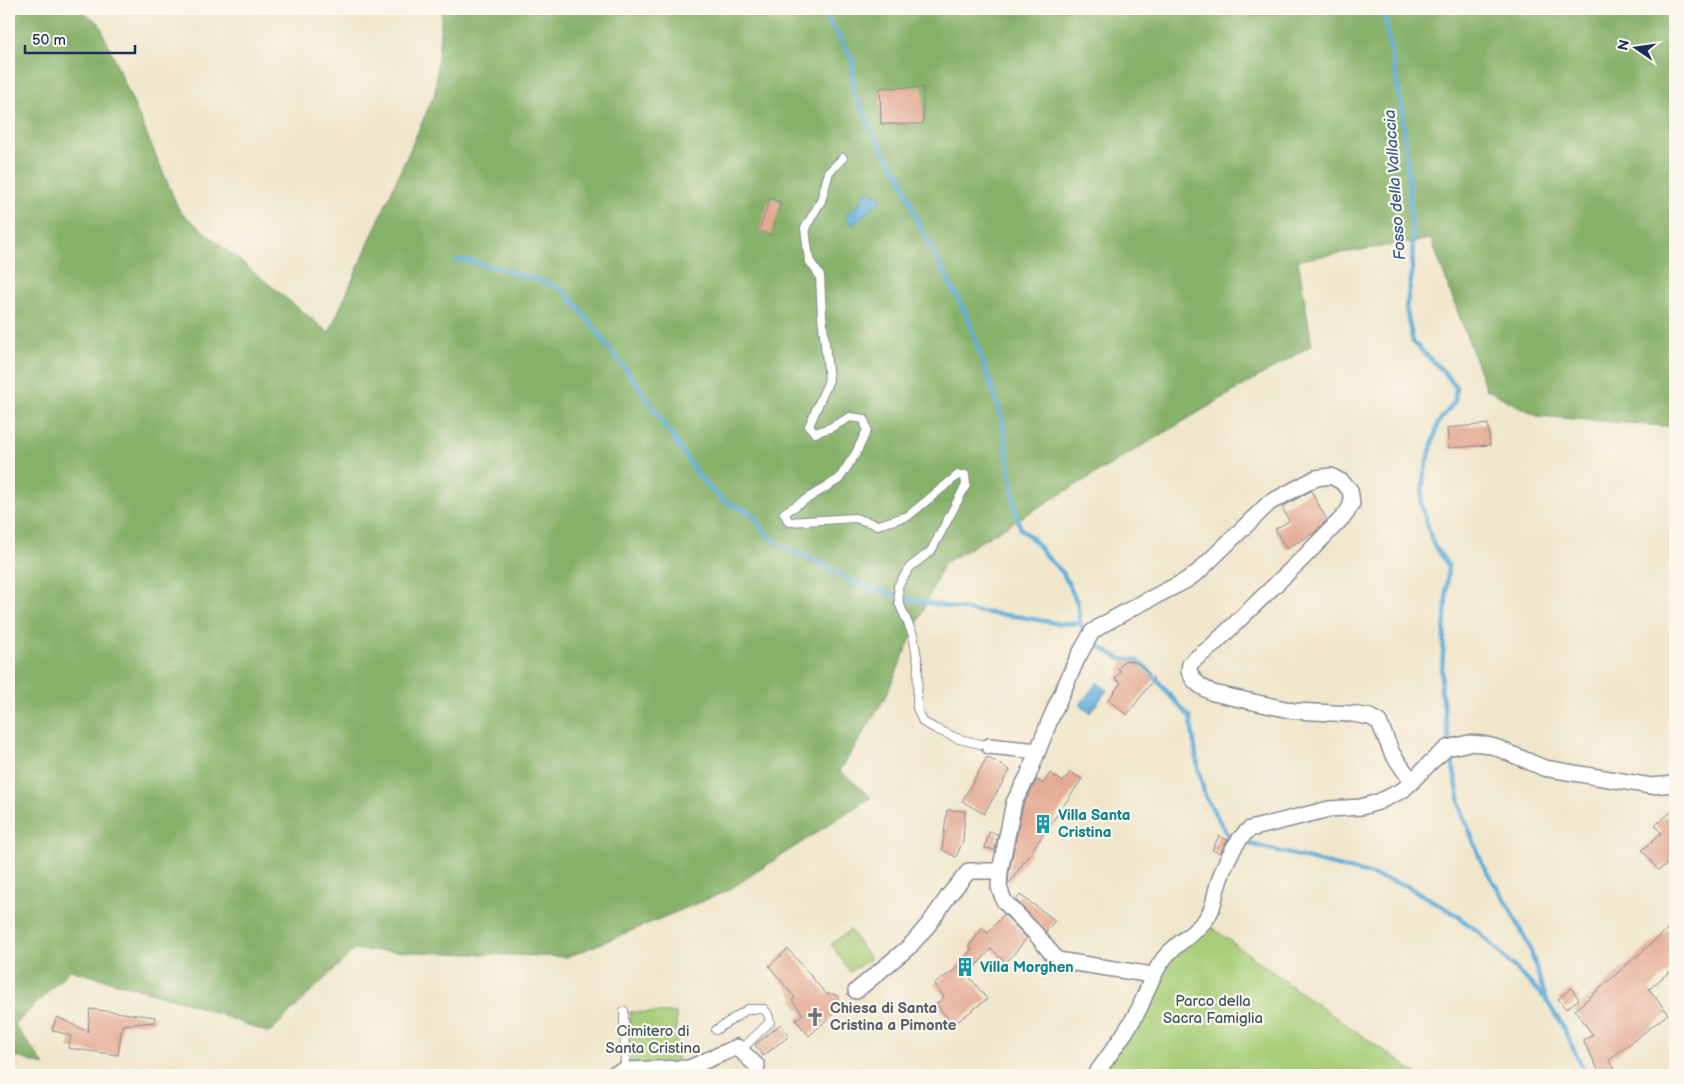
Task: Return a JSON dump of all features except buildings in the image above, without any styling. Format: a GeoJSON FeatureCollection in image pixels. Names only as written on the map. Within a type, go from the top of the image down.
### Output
{"type":"FeatureCollection","features":[{"type":"Feature","properties":{"kind":"street"},"geometry":{"type":"LineString","coordinates":[[1152,975],[1057,960],[1036,934],[1004,902],[999,887],[1000,871],[1014,802],[1028,776],[1077,659],[1092,632],[1138,605],[1185,582],[1216,556],[1269,502],[1316,478],[1331,476],[1342,482],[1350,490],[1352,503],[1346,514],[1212,646],[1194,660],[1190,664],[1189,670],[1195,682],[1213,693],[1294,710],[1370,717],[1379,722],[1392,753],[1412,782]]}},
{"type":"Feature","properties":{"kind":"street"},"geometry":{"type":"LineString","coordinates":[[1095,1075],[1139,1008],[1152,975],[1163,959],[1207,918],[1213,907],[1222,871],[1239,840],[1250,829],[1310,813],[1329,809],[1361,807],[1378,802],[1404,790],[1433,760],[1452,746],[1469,743],[1489,746],[1544,768],[1651,786],[1675,784]]}},
{"type":"Feature","properties":{"kind":"street"},"geometry":{"type":"LineString","coordinates":[[989,746],[1038,751]]}},
{"type":"Feature","properties":{"kind":"street"},"geometry":{"type":"LineString","coordinates":[[856,991],[910,946],[969,871],[1000,871]]}},
{"type":"Feature","properties":{"kind":"street"},"geometry":{"type":"LineString","coordinates":[[619,1073],[689,1068],[737,1047],[757,1066]]}},
{"type":"Feature","properties":{"kind":"lane"},"geometry":{"type":"LineString","coordinates":[[843,158],[829,172],[820,202],[805,228],[809,260],[820,276],[829,380],[809,426],[815,433],[830,428],[850,417],[864,419],[867,430],[856,453],[839,479],[784,513],[789,522],[855,518],[878,525],[908,516],[958,475],[965,474],[966,485],[936,543],[931,551],[910,567],[898,586],[900,603],[913,634],[918,663],[917,708],[923,722],[936,730],[959,739],[989,746]]}},
{"type":"Feature","properties":{"kind":"lane"},"geometry":{"type":"LineString","coordinates":[[716,1030],[748,1009],[764,1009],[768,1014],[770,1022],[746,1045],[737,1047]]}},
{"type":"Feature","properties":{"kind":"lane"},"geometry":{"type":"LineString","coordinates":[[619,1073],[624,1011]]}},
{"type":"Feature","properties":{"kind":"green space"},"geometry":{"type":"Polygon","coordinates":[[[9,9],[78,9],[99,23],[180,212],[329,333],[435,93],[442,9],[1675,9],[1675,427],[1537,416],[1486,389],[1431,239],[1298,260],[1312,345],[943,564],[886,696],[840,771],[871,797],[727,891],[568,957],[354,950],[269,1033],[186,1002],[70,970],[15,1025],[45,1066],[9,1054],[9,9]]]}},
{"type":"Feature","properties":{"kind":"green space","name":"Parco della Sacra Famiglia"},"geometry":{"type":"Polygon","coordinates":[[[1210,926],[1312,1001],[1419,1075],[1100,1075],[1175,952],[1210,926]]]}},
{"type":"Feature","properties":{"kind":"green space"},"geometry":{"type":"Polygon","coordinates":[[[850,930],[870,959],[850,972],[831,944],[850,930]]]}},
{"type":"Feature","properties":{"kind":"green space","name":"Cimitero di Santa Cristina"},"geometry":{"type":"Polygon","coordinates":[[[630,1012],[676,1013],[677,1066],[630,1067],[630,1012]]]}},
{"type":"Feature","properties":{"kind":"water"},"geometry":{"type":"Polygon","coordinates":[[[869,191],[883,199],[852,225],[845,216],[861,202],[863,195],[869,191]]]}},
{"type":"Feature","properties":{"kind":"water"},"geometry":{"type":"Polygon","coordinates":[[[1097,682],[1107,690],[1090,713],[1080,705],[1097,682]]]}},
{"type":"Feature","properties":{"kind":"waterway"},"geometry":{"type":"LineString","coordinates":[[822,9],[853,60],[853,92],[868,119],[873,135],[901,177],[919,225],[968,318],[1001,414],[1017,518],[1021,529],[1034,540],[1046,556],[1063,573],[1077,602],[1080,623],[1087,633]]}},
{"type":"Feature","properties":{"kind":"waterway","name":"Fosso della Vallaccia"},"geometry":{"type":"LineString","coordinates":[[1383,9],[1403,113],[1413,236],[1412,275],[1406,308],[1413,342],[1445,373],[1456,387],[1455,401],[1438,423],[1424,474],[1421,503],[1433,544],[1448,565],[1441,689],[1453,766],[1462,812],[1482,863],[1509,907],[1529,946],[1545,996]]}},
{"type":"Feature","properties":{"kind":"waterway"},"geometry":{"type":"LineString","coordinates":[[457,260],[471,261],[538,280],[563,290],[580,309],[638,386],[701,479],[721,499],[751,513],[768,536],[792,552],[813,559],[851,581],[903,598],[965,610],[1061,624],[1080,623]]}},
{"type":"Feature","properties":{"kind":"waterway"},"geometry":{"type":"LineString","coordinates":[[1091,640],[1121,659],[1136,660],[1147,668],[1190,717],[1205,796],[1227,834],[1246,843],[1405,885],[1452,912],[1480,933],[1545,998],[1562,1025],[1586,1075]]}},
{"type":"Feature","properties":{"kind":"place","name":"Villa Santa Cristina"},"geometry":{"type":"Point","coordinates":[1043,824]}},
{"type":"Feature","properties":{"kind":"place","name":"Villa Morghen"},"geometry":{"type":"Point","coordinates":[965,967]}},
{"type":"Feature","properties":{"kind":"place","name":"Chiesa di Santa Cristina a Pimonte"},"geometry":{"type":"Point","coordinates":[815,1017]}}]}
